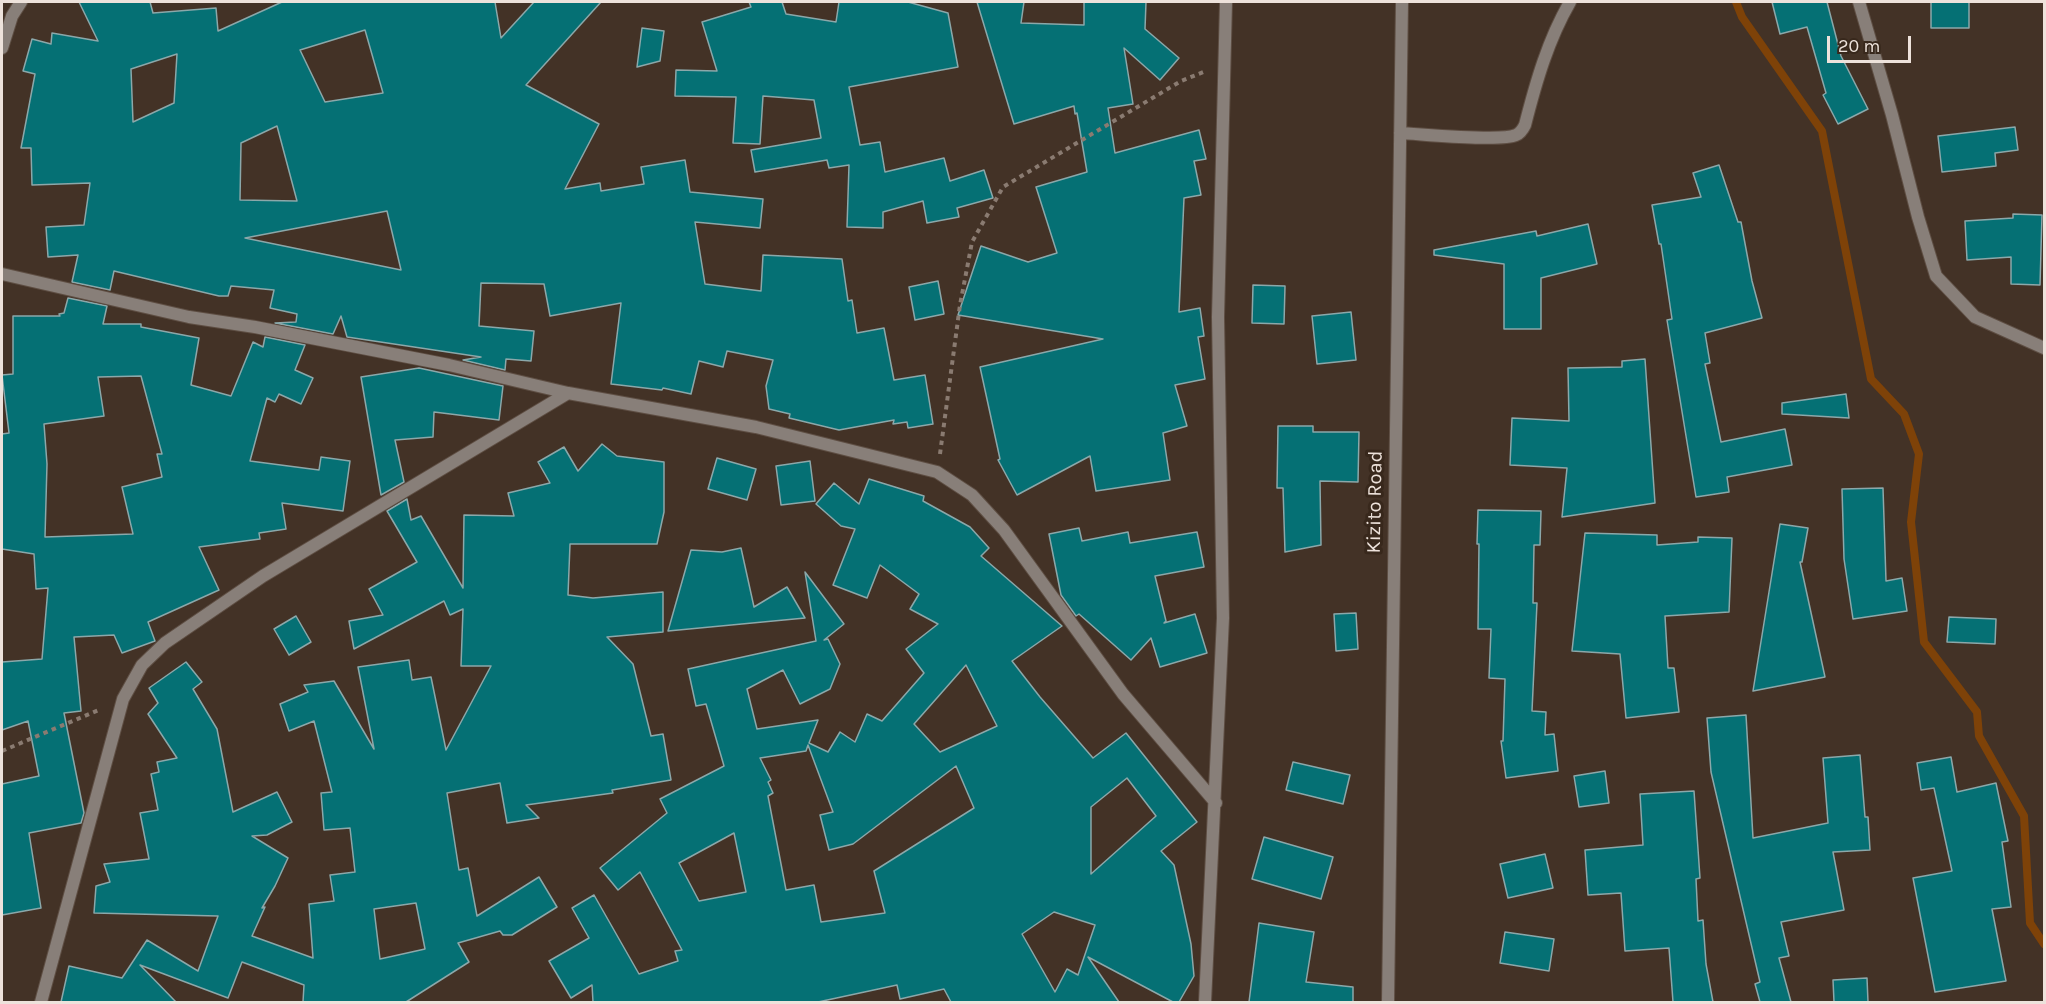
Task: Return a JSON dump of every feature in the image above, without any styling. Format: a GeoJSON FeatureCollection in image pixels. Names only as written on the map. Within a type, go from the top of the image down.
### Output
{"type":"FeatureCollection","features":[{"type":"Feature","properties":{"kind":"street"},"geometry":{"type":"LineString","coordinates":[[2,48],[12,16],[21,2]]}},
{"type":"Feature","properties":{"kind":"street"},"geometry":{"type":"LineString","coordinates":[[1205,1002],[1223,618],[1218,317],[1226,2]]}},
{"type":"Feature","properties":{"kind":"street","name":"Kizito Road"},"geometry":{"type":"LineString","coordinates":[[1388,1002],[1402,2]]}},
{"type":"Feature","properties":{"kind":"street"},"geometry":{"type":"LineString","coordinates":[[1400,133],[1505,137],[1521,131],[1557,24],[1570,2]]}},
{"type":"Feature","properties":{"kind":"street"},"geometry":{"type":"LineString","coordinates":[[1859,2],[1936,276],[1975,317],[2044,348]]}},
{"type":"Feature","properties":{"kind":"street"},"geometry":{"type":"LineString","coordinates":[[2,274],[189,317],[255,327],[449,365],[568,393],[756,428],[937,472],[972,495],[1004,530],[1123,694],[1216,803]]}},
{"type":"Feature","properties":{"kind":"street"},"geometry":{"type":"LineString","coordinates":[[41,1002],[123,699],[142,665],[165,643],[264,576],[568,393]]}},
{"type":"Feature","properties":{"kind":"path"},"geometry":{"type":"LineString","coordinates":[[937,472],[960,305],[972,243],[1003,187],[1181,81],[1224,64]]}},
{"type":"Feature","properties":{"kind":"path"},"geometry":{"type":"LineString","coordinates":[[2,751],[123,699]]}},
{"type":"Feature","properties":{"kind":"building"},"geometry":{"type":"Polygon","coordinates":[[[79,2],[150,2],[153,13],[216,8],[218,31],[282,2],[495,2],[501,38],[534,2],[601,2],[526,85],[599,124],[565,189],[600,183],[601,191],[644,184],[641,167],[685,160],[690,192],[763,199],[760,228],[695,222],[705,284],[761,291],[763,255],[842,259],[848,301],[852,300],[857,333],[884,328],[894,380],[925,375],[933,424],[908,428],[907,422],[893,424],[894,420],[839,430],[789,418],[790,414],[769,409],[766,386],[773,360],[727,351],[723,367],[699,361],[691,394],[663,388],[662,390],[611,384],[621,303],[550,316],[544,284],[481,283],[479,326],[534,331],[531,361],[506,359],[505,370],[463,360],[481,357],[347,337],[341,316],[333,334],[275,323],[296,322],[297,314],[270,308],[274,290],[231,286],[228,296],[219,296],[114,271],[110,290],[72,282],[78,255],[48,257],[46,227],[84,225],[90,183],[32,185],[31,148],[21,148],[35,74],[23,71],[32,39],[51,44],[52,33],[98,41],[79,2]],[[365,30],[300,50],[325,102],[383,93],[365,30]],[[177,54],[131,69],[133,122],[174,103],[177,54]],[[277,126],[241,143],[240,200],[297,201],[277,126]],[[387,211],[245,238],[401,270],[387,211]]]}},
{"type":"Feature","properties":{"kind":"building"},"geometry":{"type":"Polygon","coordinates":[[[749,2],[782,2],[786,14],[836,22],[839,2],[908,2],[948,13],[958,67],[849,87],[860,145],[880,142],[885,172],[944,158],[950,181],[984,170],[993,198],[957,208],[959,217],[927,223],[923,201],[883,212],[883,228],[847,227],[849,165],[829,168],[827,160],[755,172],[751,150],[821,138],[814,100],[763,96],[760,144],[733,143],[736,97],[675,96],[676,70],[717,71],[702,22],[751,7],[749,2]]]}},
{"type":"Feature","properties":{"kind":"building"},"geometry":{"type":"Polygon","coordinates":[[[977,2],[1024,2],[1021,23],[1084,25],[1084,2],[1146,2],[1145,29],[1179,58],[1160,80],[1124,48],[1133,104],[1108,108],[1115,153],[1199,130],[1206,159],[1194,161],[1201,195],[1184,198],[1179,312],[1200,308],[1204,336],[1198,337],[1205,379],[1175,385],[1187,426],[1163,433],[1170,480],[1096,491],[1090,456],[1017,495],[998,460],[1000,459],[980,367],[1103,339],[958,315],[981,246],[1028,262],[1057,253],[1036,187],[1087,172],[1074,106],[1014,124],[977,2]]]}},
{"type":"Feature","properties":{"kind":"building"},"geometry":{"type":"Polygon","coordinates":[[[1772,2],[1827,2],[1841,56],[1868,109],[1838,124],[1823,95],[1826,93],[1807,27],[1780,34],[1772,2]]]}},
{"type":"Feature","properties":{"kind":"building"},"geometry":{"type":"Polygon","coordinates":[[[1931,2],[1969,2],[1969,28],[1931,28],[1931,2]]]}},
{"type":"Feature","properties":{"kind":"building"},"geometry":{"type":"Polygon","coordinates":[[[642,28],[664,31],[660,61],[637,67],[642,28]]]}},
{"type":"Feature","properties":{"kind":"building"},"geometry":{"type":"Polygon","coordinates":[[[2015,127],[2018,150],[1995,153],[1996,166],[1942,172],[1938,136],[2015,127]]]}},
{"type":"Feature","properties":{"kind":"building"},"geometry":{"type":"Polygon","coordinates":[[[1719,165],[1738,222],[1741,222],[1752,281],[1762,318],[1705,333],[1710,363],[1705,364],[1721,442],[1785,429],[1792,465],[1727,477],[1729,492],[1696,497],[1667,320],[1672,319],[1661,244],[1659,244],[1652,205],[1701,197],[1693,173],[1719,165]]]}},
{"type":"Feature","properties":{"kind":"building"},"geometry":{"type":"Polygon","coordinates":[[[2013,214],[2042,215],[2040,285],[2011,284],[2011,257],[1967,260],[1965,221],[2013,218],[2013,214]]]}},
{"type":"Feature","properties":{"kind":"building"},"geometry":{"type":"Polygon","coordinates":[[[1588,224],[1597,264],[1541,278],[1541,329],[1504,329],[1504,264],[1434,255],[1434,250],[1536,231],[1537,236],[1588,224]]]}},
{"type":"Feature","properties":{"kind":"building"},"geometry":{"type":"Polygon","coordinates":[[[938,281],[944,314],[915,320],[909,287],[938,281]]]}},
{"type":"Feature","properties":{"kind":"building"},"geometry":{"type":"Polygon","coordinates":[[[1253,285],[1285,286],[1284,324],[1252,323],[1253,285]]]}},
{"type":"Feature","properties":{"kind":"building"},"geometry":{"type":"Polygon","coordinates":[[[68,298],[107,306],[103,324],[141,324],[141,327],[199,338],[191,385],[231,396],[253,342],[263,347],[265,337],[305,345],[295,370],[313,378],[301,404],[279,394],[275,402],[267,398],[250,461],[319,470],[321,457],[350,461],[343,511],[282,503],[286,529],[259,533],[260,539],[199,547],[219,590],[148,622],[155,641],[122,653],[114,635],[74,637],[81,711],[64,713],[84,813],[81,823],[29,833],[41,908],[2,915],[2,784],[39,776],[28,721],[2,730],[2,662],[42,659],[48,588],[36,589],[34,554],[2,549],[2,434],[9,433],[2,375],[13,374],[13,316],[60,316],[59,314],[64,313],[68,298]],[[141,376],[98,377],[104,416],[44,424],[47,464],[45,537],[133,534],[122,487],[162,477],[157,454],[162,454],[141,376]]]}},
{"type":"Feature","properties":{"kind":"building"},"geometry":{"type":"Polygon","coordinates":[[[1351,312],[1356,360],[1317,364],[1312,316],[1351,312]]]}},
{"type":"Feature","properties":{"kind":"building"},"geometry":{"type":"Polygon","coordinates":[[[1645,359],[1655,503],[1562,517],[1567,468],[1510,465],[1512,418],[1569,421],[1568,368],[1622,367],[1622,361],[1645,359]]]}},
{"type":"Feature","properties":{"kind":"building"},"geometry":{"type":"Polygon","coordinates":[[[419,368],[503,386],[499,420],[434,412],[433,437],[395,440],[404,482],[381,495],[361,377],[419,368]]]}},
{"type":"Feature","properties":{"kind":"building"},"geometry":{"type":"Polygon","coordinates":[[[1846,394],[1849,418],[1782,414],[1782,403],[1846,394]]]}},
{"type":"Feature","properties":{"kind":"building"},"geometry":{"type":"Polygon","coordinates":[[[1278,426],[1313,426],[1313,432],[1359,432],[1358,482],[1320,481],[1321,545],[1285,552],[1283,488],[1277,488],[1278,426]]]}},
{"type":"Feature","properties":{"kind":"building"},"geometry":{"type":"Polygon","coordinates":[[[602,444],[617,456],[664,462],[664,512],[657,544],[570,544],[568,595],[593,598],[663,592],[663,632],[607,637],[633,664],[651,736],[663,734],[671,780],[612,790],[613,793],[526,805],[539,818],[507,823],[500,783],[447,793],[459,870],[468,868],[477,916],[539,877],[557,907],[512,935],[503,935],[500,931],[458,943],[469,962],[406,1002],[303,1002],[304,985],[242,962],[228,998],[140,965],[176,1002],[61,1002],[69,966],[122,978],[147,940],[198,971],[218,916],[94,913],[96,886],[110,882],[104,864],[149,859],[140,813],[158,810],[151,774],[159,772],[157,762],[177,758],[148,714],[158,703],[149,688],[186,662],[202,682],[193,689],[217,729],[233,812],[277,792],[292,822],[267,835],[252,836],[288,858],[262,908],[265,907],[252,936],[313,958],[309,904],[334,901],[330,875],[355,872],[350,828],[324,830],[321,793],[332,792],[314,721],[289,731],[280,704],[308,692],[304,685],[334,681],[374,749],[358,667],[409,660],[412,680],[431,677],[446,750],[491,666],[461,666],[463,609],[450,615],[444,601],[354,649],[349,621],[383,615],[369,589],[417,562],[387,511],[407,499],[411,520],[421,516],[463,588],[464,515],[514,516],[508,493],[550,483],[538,462],[564,447],[578,471],[602,444]],[[416,903],[374,909],[380,959],[425,949],[416,903]]]}},
{"type":"Feature","properties":{"kind":"building"},"geometry":{"type":"Polygon","coordinates":[[[717,458],[756,469],[747,500],[708,489],[717,458]]]}},
{"type":"Feature","properties":{"kind":"building"},"geometry":{"type":"Polygon","coordinates":[[[810,461],[815,501],[781,505],[776,466],[810,461]]]}},
{"type":"Feature","properties":{"kind":"building"},"geometry":{"type":"Polygon","coordinates":[[[869,479],[924,496],[923,501],[970,527],[989,548],[981,556],[1062,626],[1012,661],[1093,758],[1126,733],[1197,822],[1161,851],[1174,865],[1191,944],[1194,976],[1179,1002],[1173,1002],[1088,957],[1119,1002],[951,1002],[944,989],[900,999],[897,985],[818,1002],[593,1002],[592,985],[571,998],[549,961],[589,938],[572,908],[594,895],[639,974],[678,961],[675,951],[682,950],[640,872],[618,890],[600,868],[667,813],[660,799],[724,766],[706,704],[696,706],[688,669],[816,641],[805,572],[844,624],[824,640],[828,639],[840,664],[830,689],[800,704],[783,670],[747,689],[757,729],[818,720],[809,743],[828,752],[840,732],[855,742],[867,714],[882,721],[924,673],[906,649],[938,624],[910,609],[919,594],[880,565],[867,598],[833,585],[855,529],[841,526],[816,504],[834,483],[859,504],[869,479]],[[966,665],[914,724],[940,752],[997,726],[966,665]],[[808,745],[806,751],[760,758],[771,780],[768,782],[773,793],[768,796],[786,890],[814,885],[821,922],[885,913],[874,871],[974,808],[956,766],[853,844],[829,850],[820,815],[833,812],[808,745]],[[1127,778],[1091,807],[1091,874],[1156,816],[1127,778]],[[734,833],[679,863],[699,901],[746,892],[734,833]],[[1054,912],[1022,934],[1055,992],[1067,969],[1078,975],[1095,925],[1054,912]]]}},
{"type":"Feature","properties":{"kind":"building"},"geometry":{"type":"Polygon","coordinates":[[[1883,488],[1886,581],[1902,578],[1907,611],[1853,619],[1844,559],[1842,489],[1883,488]]]}},
{"type":"Feature","properties":{"kind":"building"},"geometry":{"type":"Polygon","coordinates":[[[1478,510],[1541,511],[1540,545],[1534,545],[1533,603],[1537,603],[1532,711],[1546,712],[1545,735],[1554,734],[1558,771],[1506,778],[1501,741],[1503,741],[1505,679],[1489,678],[1491,629],[1478,629],[1478,510]]]}},
{"type":"Feature","properties":{"kind":"building"},"geometry":{"type":"Polygon","coordinates":[[[1780,524],[1808,528],[1802,562],[1800,562],[1825,677],[1753,691],[1780,524]]]}},
{"type":"Feature","properties":{"kind":"building"},"geometry":{"type":"Polygon","coordinates":[[[1079,528],[1082,541],[1128,532],[1130,543],[1197,532],[1204,567],[1155,576],[1166,621],[1164,623],[1195,614],[1207,653],[1160,667],[1151,638],[1131,660],[1079,614],[1076,616],[1061,595],[1049,534],[1079,528]]]}},
{"type":"Feature","properties":{"kind":"building"},"geometry":{"type":"Polygon","coordinates":[[[1585,533],[1657,535],[1657,545],[1698,542],[1698,537],[1732,538],[1729,612],[1665,616],[1668,668],[1674,668],[1679,712],[1626,718],[1620,654],[1572,651],[1585,533]]]}},
{"type":"Feature","properties":{"kind":"building"},"geometry":{"type":"Polygon","coordinates":[[[741,548],[754,607],[787,587],[805,618],[668,631],[691,550],[722,552],[741,548]]]}},
{"type":"Feature","properties":{"kind":"building"},"geometry":{"type":"Polygon","coordinates":[[[1356,613],[1358,649],[1336,651],[1334,614],[1356,613]]]}},
{"type":"Feature","properties":{"kind":"building"},"geometry":{"type":"Polygon","coordinates":[[[296,616],[311,642],[289,655],[274,629],[296,616]]]}},
{"type":"Feature","properties":{"kind":"building"},"geometry":{"type":"Polygon","coordinates":[[[1949,617],[1996,619],[1995,644],[1947,642],[1949,617]]]}},
{"type":"Feature","properties":{"kind":"building"},"geometry":{"type":"Polygon","coordinates":[[[1746,715],[1753,838],[1828,823],[1823,758],[1860,755],[1870,850],[1833,852],[1844,910],[1781,922],[1789,956],[1779,958],[1791,1002],[1760,1002],[1755,984],[1760,982],[1711,772],[1707,718],[1746,715]]]}},
{"type":"Feature","properties":{"kind":"building"},"geometry":{"type":"Polygon","coordinates":[[[1951,757],[1957,792],[1996,783],[2008,841],[2002,842],[2011,907],[1992,909],[2006,981],[1935,992],[1913,878],[1952,871],[1934,788],[1921,790],[1917,763],[1951,757]]]}},
{"type":"Feature","properties":{"kind":"building"},"geometry":{"type":"Polygon","coordinates":[[[1293,762],[1350,775],[1343,804],[1286,790],[1293,762]]]}},
{"type":"Feature","properties":{"kind":"building"},"geometry":{"type":"Polygon","coordinates":[[[1605,771],[1609,803],[1579,807],[1574,776],[1605,771]]]}},
{"type":"Feature","properties":{"kind":"building"},"geometry":{"type":"Polygon","coordinates":[[[1694,791],[1700,878],[1696,879],[1698,921],[1703,920],[1706,964],[1713,1002],[1673,1002],[1669,948],[1625,951],[1621,893],[1588,895],[1585,850],[1643,845],[1640,794],[1694,791]]]}},
{"type":"Feature","properties":{"kind":"building"},"geometry":{"type":"Polygon","coordinates":[[[1264,837],[1333,857],[1321,899],[1252,879],[1264,837]]]}},
{"type":"Feature","properties":{"kind":"building"},"geometry":{"type":"Polygon","coordinates":[[[1545,854],[1553,888],[1508,898],[1500,864],[1545,854]]]}},
{"type":"Feature","properties":{"kind":"building"},"geometry":{"type":"Polygon","coordinates":[[[1259,923],[1314,932],[1306,982],[1353,987],[1353,1002],[1249,1002],[1259,923]]]}},
{"type":"Feature","properties":{"kind":"building"},"geometry":{"type":"Polygon","coordinates":[[[1505,932],[1554,939],[1549,971],[1500,963],[1505,932]]]}},
{"type":"Feature","properties":{"kind":"building"},"geometry":{"type":"Polygon","coordinates":[[[1867,978],[1868,1002],[1834,1002],[1833,980],[1867,978]]]}},
{"type":"Feature","properties":{"kind":"waterway"},"geometry":{"type":"LineString","coordinates":[[1736,2],[1742,17],[1822,131],[1871,379],[1904,414],[1919,454],[1911,522],[1924,642],[1977,712],[1979,736],[2024,816],[2030,923],[2044,944]]}}]}
